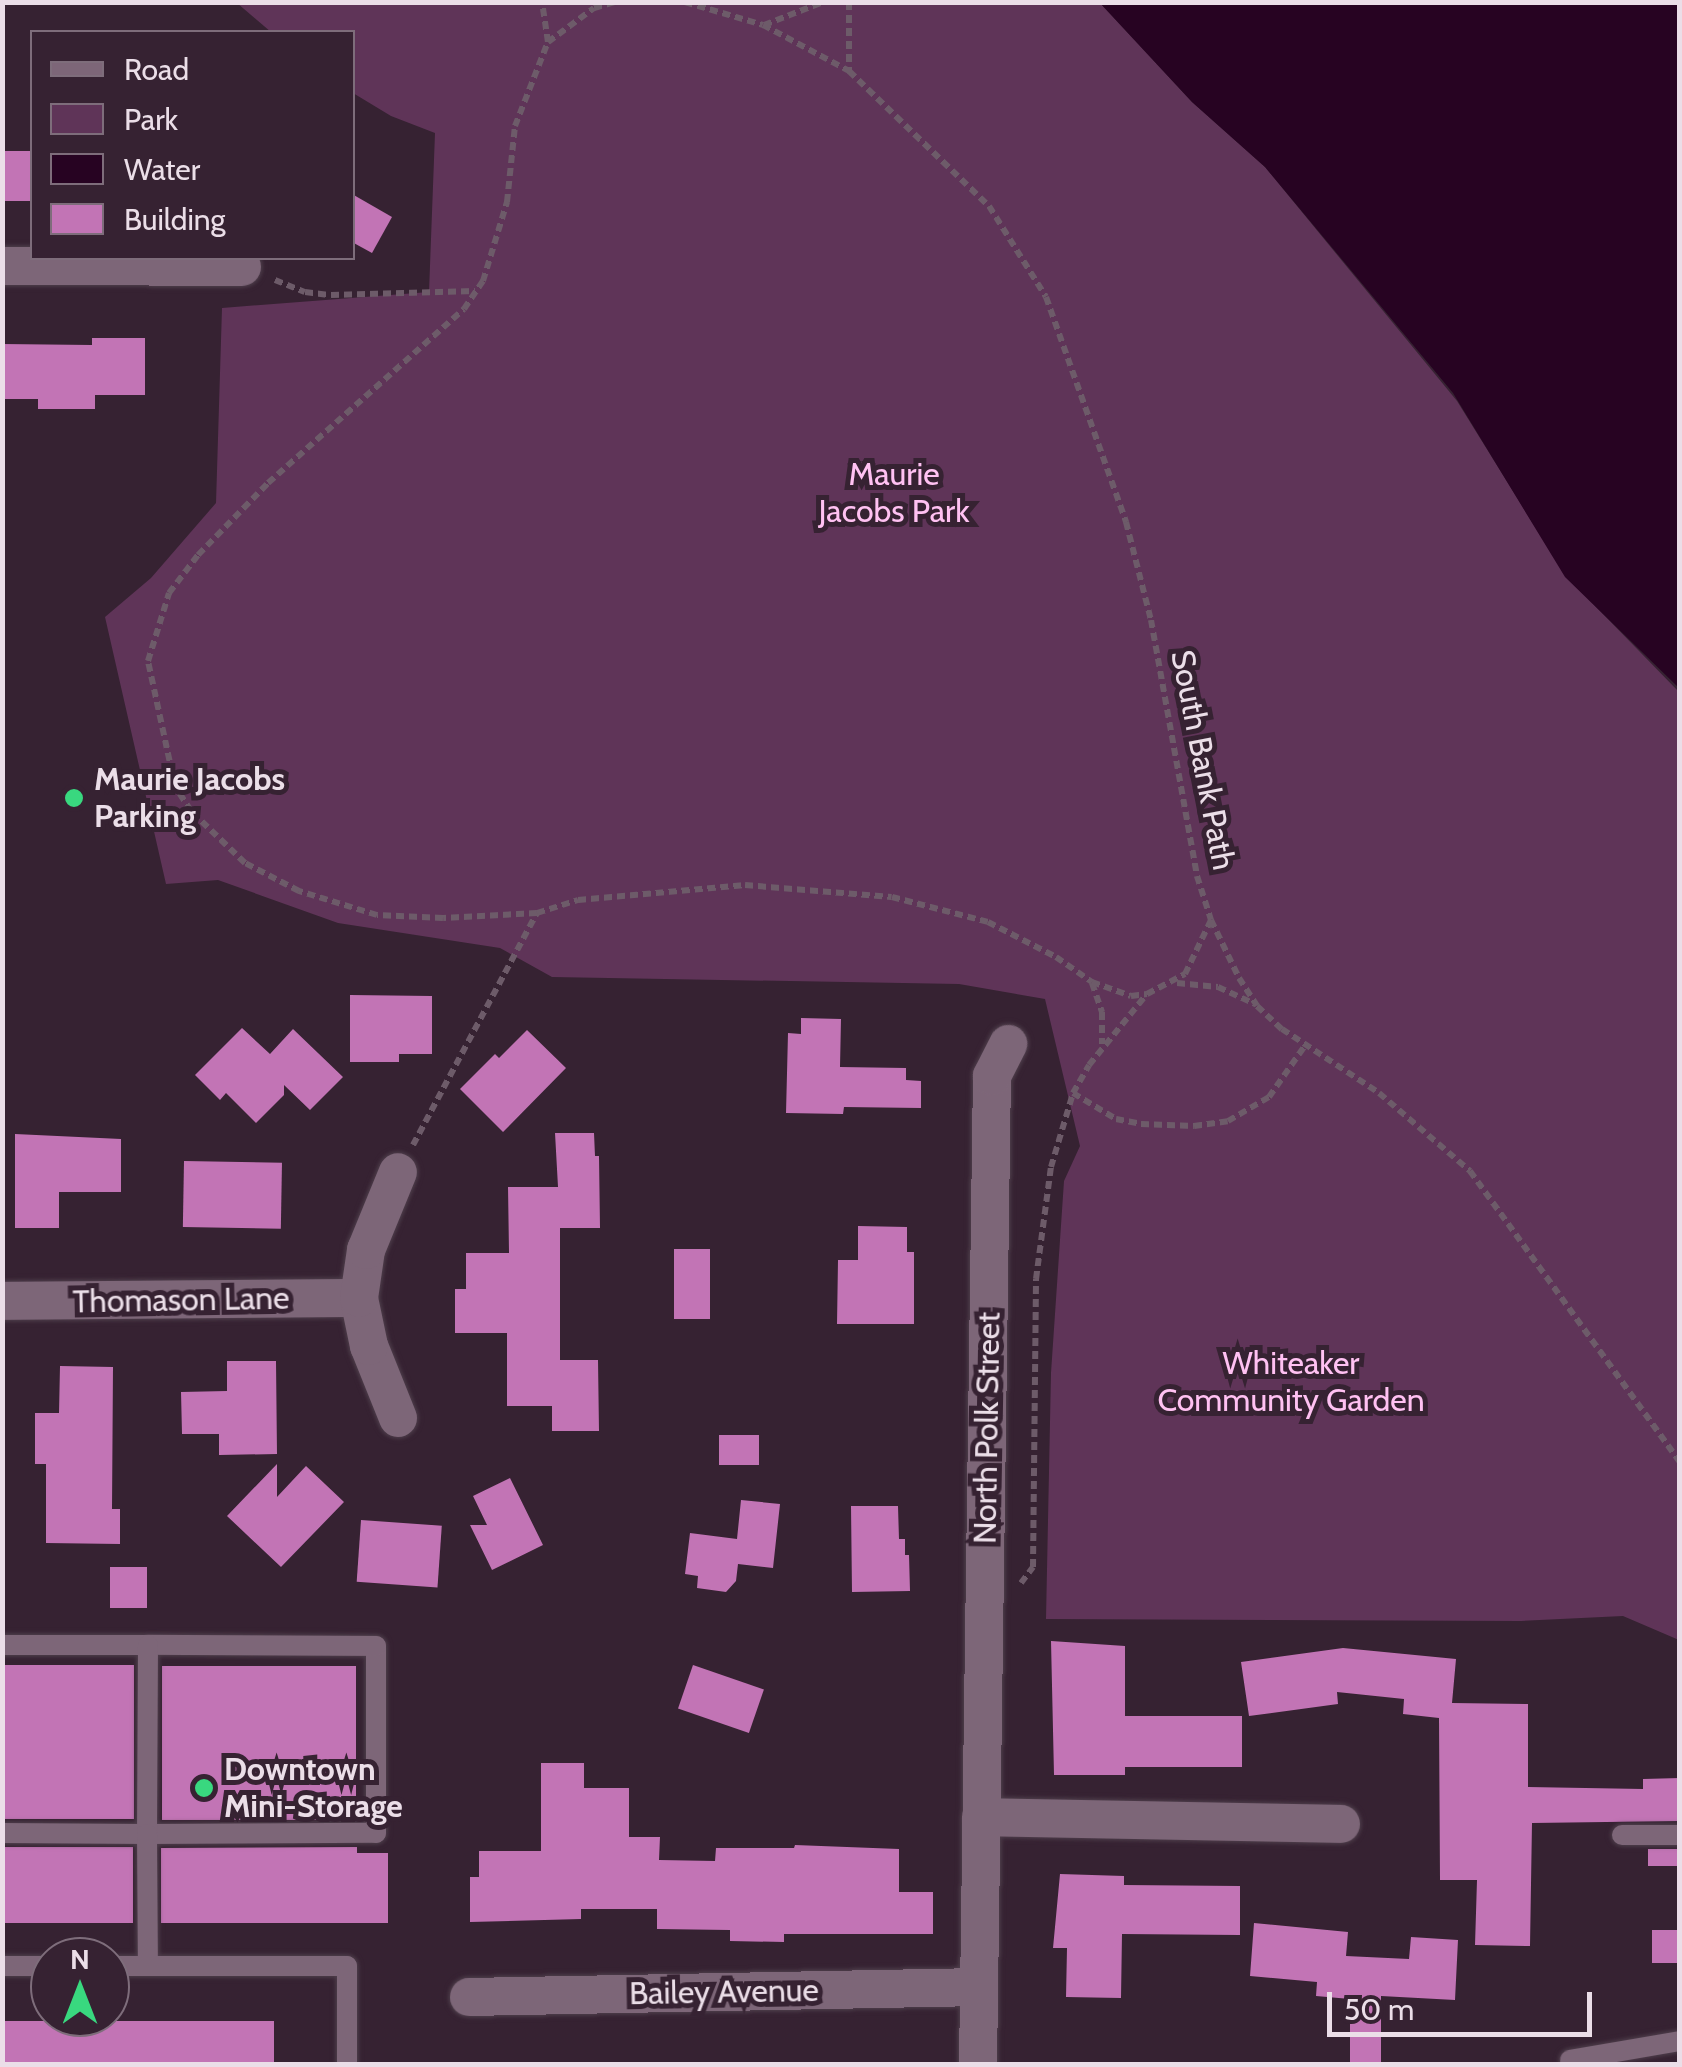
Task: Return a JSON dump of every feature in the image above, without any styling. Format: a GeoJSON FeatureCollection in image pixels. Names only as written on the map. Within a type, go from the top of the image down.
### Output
{"type":"FeatureCollection","features":[{"type":"Feature","properties":{"kind":"street"},"geometry":{"type":"LineString","coordinates":[[2,266],[242,267]]}},
{"type":"Feature","properties":{"kind":"street","name":"North Polk Street"},"geometry":{"type":"LineString","coordinates":[[978,2064],[992,1076],[1008,1044]]}},
{"type":"Feature","properties":{"kind":"street"},"geometry":{"type":"LineString","coordinates":[[398,1172],[366,1250],[358,1298],[369,1346],[398,1418]]}},
{"type":"Feature","properties":{"kind":"street","name":"Thomason Lane"},"geometry":{"type":"LineString","coordinates":[[2,1301],[358,1298]]}},
{"type":"Feature","properties":{"kind":"street"},"geometry":{"type":"LineString","coordinates":[[981,1817],[1341,1824]]}},
{"type":"Feature","properties":{"kind":"street","name":"Bailey Avenue"},"geometry":{"type":"LineString","coordinates":[[468,1997],[979,1987]]}},
{"type":"Feature","properties":{"kind":"lane"},"geometry":{"type":"LineString","coordinates":[[2,1645],[376,1646],[376,1833],[2,1833]]}},
{"type":"Feature","properties":{"kind":"lane"},"geometry":{"type":"LineString","coordinates":[[148,1645],[148,1966]]}},
{"type":"Feature","properties":{"kind":"lane"},"geometry":{"type":"LineString","coordinates":[[1622,1836],[1680,1835]]}},
{"type":"Feature","properties":{"kind":"lane"},"geometry":{"type":"LineString","coordinates":[[2,1966],[30,1966]]}},
{"type":"Feature","properties":{"kind":"lane"},"geometry":{"type":"LineString","coordinates":[[130,1966],[347,1966],[347,2064]]}},
{"type":"Feature","properties":{"kind":"lane"},"geometry":{"type":"LineString","coordinates":[[1570,2060],[1680,2041]]}},
{"type":"Feature","properties":{"kind":"path"},"geometry":{"type":"LineString","coordinates":[[542,2],[548,42],[514,126],[499,242],[476,291],[464,309],[398,370],[268,483],[168,592],[148,661],[170,769],[191,811],[245,863],[338,906],[376,915],[444,918],[537,913],[628,893],[745,884],[849,891],[906,900],[988,922],[1056,957],[1092,982],[1131,996],[1176,983],[1218,987],[1257,1006]]}},
{"type":"Feature","properties":{"kind":"path"},"geometry":{"type":"LineString","coordinates":[[548,42],[594,8],[615,2]]}},
{"type":"Feature","properties":{"kind":"path","name":"South Bank Path"},"geometry":{"type":"LineString","coordinates":[[685,2],[763,25],[850,71],[989,206],[1046,296],[1126,522],[1151,620],[1197,876],[1211,920],[1257,1006],[1304,1047],[1379,1093],[1470,1171],[1680,1462]]}},
{"type":"Feature","properties":{"kind":"path"},"geometry":{"type":"LineString","coordinates":[[763,25],[823,2]]}},
{"type":"Feature","properties":{"kind":"path"},"geometry":{"type":"LineString","coordinates":[[849,2],[850,71]]}},
{"type":"Feature","properties":{"kind":"path"},"geometry":{"type":"LineString","coordinates":[[242,267],[310,294],[476,291]]}},
{"type":"Feature","properties":{"kind":"path"},"geometry":{"type":"LineString","coordinates":[[129,822],[191,811]]}},
{"type":"Feature","properties":{"kind":"path"},"geometry":{"type":"LineString","coordinates":[[398,1172],[537,913]]}},
{"type":"Feature","properties":{"kind":"path"},"geometry":{"type":"LineString","coordinates":[[1176,983],[1198,952],[1211,920]]}},
{"type":"Feature","properties":{"kind":"path"},"geometry":{"type":"LineString","coordinates":[[1092,982],[1102,1012],[1100,1050]]}},
{"type":"Feature","properties":{"kind":"path"},"geometry":{"type":"LineString","coordinates":[[984,1619],[1033,1566],[1039,1242],[1052,1167],[1073,1093],[1100,1050],[1147,994]]}},
{"type":"Feature","properties":{"kind":"path"},"geometry":{"type":"LineString","coordinates":[[1073,1093],[1116,1119],[1141,1124],[1194,1126],[1228,1121],[1269,1097],[1304,1047]]}},
{"type":"Feature","properties":{"kind":"green space","name":"Maurie Jacobs Park"},"geometry":{"type":"Polygon","coordinates":[[[237,3],[1100,3],[1192,102],[1265,167],[1457,401],[1565,575],[1679,692],[1679,1640],[1623,1616],[1521,1621],[1046,1619],[1051,1373],[1064,1181],[1080,1146],[1045,999],[959,984],[552,977],[500,948],[338,923],[218,880],[166,884],[105,617],[151,578],[216,503],[222,308],[429,292],[435,133],[391,116],[355,94],[355,30],[269,30],[237,3]]]}},
{"type":"Feature","properties":{"kind":"water"},"geometry":{"type":"Polygon","coordinates":[[[1100,3],[1679,3],[1679,688],[1565,577],[1453,393],[1265,167],[1192,102],[1100,3]]]}},
{"type":"Feature","properties":{"kind":"building"},"geometry":{"type":"Polygon","coordinates":[[[2,151],[30,151],[30,201],[2,201],[2,151]]]}},
{"type":"Feature","properties":{"kind":"building"},"geometry":{"type":"Polygon","coordinates":[[[355,196],[392,217],[372,253],[355,244],[355,196]]]}},
{"type":"Feature","properties":{"kind":"building"},"geometry":{"type":"Polygon","coordinates":[[[92,338],[145,338],[145,395],[95,395],[95,409],[38,409],[38,399],[2,399],[2,344],[92,345],[92,338]]]}},
{"type":"Feature","properties":{"kind":"building"},"geometry":{"type":"Polygon","coordinates":[[[350,995],[432,996],[432,1054],[399,1054],[399,1062],[350,1062],[350,995]]]}},
{"type":"Feature","properties":{"kind":"building"},"geometry":{"type":"Polygon","coordinates":[[[801,1018],[841,1019],[840,1067],[906,1068],[906,1080],[921,1081],[921,1108],[844,1107],[843,1114],[786,1113],[788,1033],[801,1034],[801,1018]]]}},
{"type":"Feature","properties":{"kind":"building"},"geometry":{"type":"Polygon","coordinates":[[[242,1028],[270,1054],[293,1029],[343,1077],[310,1110],[284,1085],[284,1095],[256,1123],[226,1093],[220,1100],[195,1075],[242,1028]]]}},
{"type":"Feature","properties":{"kind":"building"},"geometry":{"type":"Polygon","coordinates":[[[527,1030],[566,1068],[503,1132],[460,1089],[495,1054],[499,1058],[527,1030]]]}},
{"type":"Feature","properties":{"kind":"building"},"geometry":{"type":"Polygon","coordinates":[[[555,1133],[594,1133],[595,1156],[599,1156],[600,1228],[560,1228],[560,1360],[598,1360],[599,1431],[552,1431],[552,1406],[507,1406],[507,1333],[455,1333],[455,1289],[466,1289],[466,1253],[509,1253],[508,1187],[558,1187],[555,1133]]]}},
{"type":"Feature","properties":{"kind":"building"},"geometry":{"type":"Polygon","coordinates":[[[15,1134],[121,1139],[121,1192],[59,1192],[59,1228],[15,1228],[15,1134]]]}},
{"type":"Feature","properties":{"kind":"building"},"geometry":{"type":"Polygon","coordinates":[[[184,1161],[282,1163],[281,1229],[183,1227],[184,1161]]]}},
{"type":"Feature","properties":{"kind":"building"},"geometry":{"type":"Polygon","coordinates":[[[858,1226],[907,1227],[907,1252],[914,1252],[914,1324],[837,1324],[838,1260],[858,1260],[858,1226]]]}},
{"type":"Feature","properties":{"kind":"building"},"geometry":{"type":"Polygon","coordinates":[[[674,1249],[710,1249],[710,1319],[674,1319],[674,1249]]]}},
{"type":"Feature","properties":{"kind":"building"},"geometry":{"type":"Polygon","coordinates":[[[227,1361],[276,1361],[277,1454],[219,1455],[219,1434],[182,1434],[181,1392],[227,1391],[227,1361]]]}},
{"type":"Feature","properties":{"kind":"building"},"geometry":{"type":"Polygon","coordinates":[[[60,1366],[113,1367],[112,1509],[120,1509],[120,1544],[46,1543],[46,1464],[35,1464],[35,1413],[59,1413],[60,1366]]]}},
{"type":"Feature","properties":{"kind":"building"},"geometry":{"type":"Polygon","coordinates":[[[719,1435],[759,1435],[759,1465],[719,1465],[719,1435]]]}},
{"type":"Feature","properties":{"kind":"building"},"geometry":{"type":"Polygon","coordinates":[[[277,1464],[277,1497],[306,1466],[344,1502],[281,1567],[227,1516],[277,1464]]]}},
{"type":"Feature","properties":{"kind":"building"},"geometry":{"type":"Polygon","coordinates":[[[510,1478],[543,1545],[492,1570],[470,1525],[487,1525],[473,1496],[510,1478]]]}},
{"type":"Feature","properties":{"kind":"building"},"geometry":{"type":"Polygon","coordinates":[[[741,1500],[780,1504],[773,1568],[738,1564],[736,1581],[726,1592],[697,1588],[698,1576],[685,1574],[690,1533],[737,1539],[741,1500]]]}},
{"type":"Feature","properties":{"kind":"building"},"geometry":{"type":"Polygon","coordinates":[[[851,1506],[898,1506],[899,1539],[905,1539],[905,1555],[909,1555],[910,1591],[852,1592],[851,1506]]]}},
{"type":"Feature","properties":{"kind":"building"},"geometry":{"type":"Polygon","coordinates":[[[361,1520],[442,1526],[437,1587],[357,1582],[361,1520]]]}},
{"type":"Feature","properties":{"kind":"building"},"geometry":{"type":"Polygon","coordinates":[[[110,1567],[147,1567],[147,1608],[110,1608],[110,1567]]]}},
{"type":"Feature","properties":{"kind":"building"},"geometry":{"type":"Polygon","coordinates":[[[1051,1641],[1125,1646],[1125,1716],[1242,1716],[1242,1767],[1125,1767],[1125,1775],[1054,1775],[1051,1641]]]}},
{"type":"Feature","properties":{"kind":"building"},"geometry":{"type":"Polygon","coordinates":[[[1343,1648],[1456,1659],[1452,1703],[1528,1704],[1528,1787],[1643,1789],[1643,1779],[1680,1778],[1680,1821],[1532,1823],[1530,1946],[1475,1945],[1477,1880],[1440,1880],[1439,1718],[1403,1714],[1404,1699],[1337,1692],[1338,1704],[1249,1716],[1241,1662],[1343,1648]]]}},
{"type":"Feature","properties":{"kind":"building"},"geometry":{"type":"Polygon","coordinates":[[[2,1665],[134,1665],[134,1819],[2,1819],[2,1665]]]}},
{"type":"Feature","properties":{"kind":"building"},"geometry":{"type":"Polygon","coordinates":[[[693,1665],[764,1689],[749,1733],[678,1708],[693,1665]]]}},
{"type":"Feature","properties":{"kind":"building"},"geometry":{"type":"Polygon","coordinates":[[[162,1666],[356,1666],[356,1820],[162,1820],[162,1666]]]}},
{"type":"Feature","properties":{"kind":"building"},"geometry":{"type":"Polygon","coordinates":[[[541,1763],[584,1763],[584,1788],[629,1788],[629,1837],[660,1837],[659,1860],[715,1861],[716,1848],[795,1845],[899,1849],[899,1892],[933,1892],[933,1934],[784,1934],[784,1942],[730,1941],[730,1930],[657,1929],[657,1909],[581,1909],[581,1919],[470,1922],[470,1877],[479,1877],[479,1851],[541,1851],[541,1763]]]}},
{"type":"Feature","properties":{"kind":"building"},"geometry":{"type":"Polygon","coordinates":[[[2,1847],[133,1847],[133,1923],[2,1923],[2,1847]]]}},
{"type":"Feature","properties":{"kind":"building"},"geometry":{"type":"Polygon","coordinates":[[[357,1847],[357,1853],[388,1853],[388,1923],[161,1923],[161,1848],[357,1847]]]}},
{"type":"Feature","properties":{"kind":"building"},"geometry":{"type":"Polygon","coordinates":[[[1648,1849],[1680,1849],[1680,1866],[1648,1866],[1648,1849]]]}},
{"type":"Feature","properties":{"kind":"building"},"geometry":{"type":"Polygon","coordinates":[[[1060,1874],[1124,1876],[1124,1885],[1240,1886],[1240,1935],[1122,1934],[1121,1998],[1066,1997],[1067,1948],[1053,1948],[1060,1874]]]}},
{"type":"Feature","properties":{"kind":"building"},"geometry":{"type":"Polygon","coordinates":[[[1254,1923],[1348,1932],[1346,1956],[1409,1959],[1411,1937],[1458,1940],[1455,2000],[1381,1996],[1381,2064],[1350,2064],[1350,1999],[1316,1996],[1317,1982],[1250,1976],[1254,1923]]]}},
{"type":"Feature","properties":{"kind":"building"},"geometry":{"type":"Polygon","coordinates":[[[1652,1930],[1680,1930],[1680,1963],[1652,1963],[1652,1930]]]}},
{"type":"Feature","properties":{"kind":"building"},"geometry":{"type":"Polygon","coordinates":[[[2,2021],[30,2021],[30,2037],[130,2037],[130,2021],[274,2021],[274,2064],[2,2064],[2,2021]]]}},
{"type":"Feature","properties":{"kind":"place","name":"Maurie Jacobs Parking"},"geometry":{"type":"Point","coordinates":[74,798]}},
{"type":"Feature","properties":{"kind":"place","name":"Downtown Mini-Storage"},"geometry":{"type":"Point","coordinates":[204,1788]}},
{"type":"Feature","properties":{"kind":"park label","name":"Whiteaker Community Garden"},"geometry":{"type":"Point","coordinates":[1291,1382]}}]}
